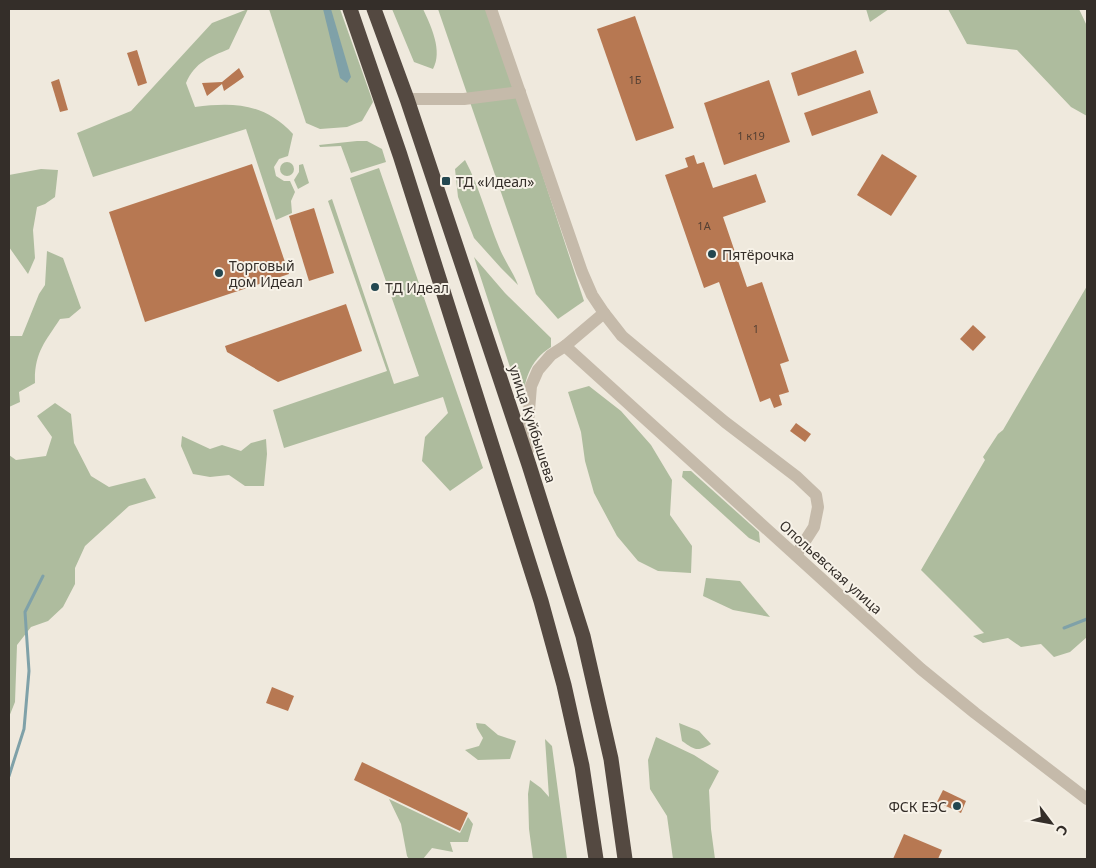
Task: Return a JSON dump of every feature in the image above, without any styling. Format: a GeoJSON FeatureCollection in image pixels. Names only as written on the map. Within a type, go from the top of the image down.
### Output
{"type":"FeatureCollection","features":[{"type":"Feature","properties":{"kind":"highway"},"geometry":{"type":"LineString","coordinates":[[350,9],[400,155],[541,601],[564,685],[576,739],[596,859]]}},
{"type":"Feature","properties":{"kind":"highway","name":"улица Куйбышева"},"geometry":{"type":"LineString","coordinates":[[374,9],[530,465],[583,636],[611,759],[625,859]]}},
{"type":"Feature","properties":{"kind":"street"},"geometry":{"type":"LineString","coordinates":[[491,9],[592,296],[622,336],[725,422],[797,477],[816,495],[818,507],[814,527],[796,555]]}},
{"type":"Feature","properties":{"kind":"street"},"geometry":{"type":"LineString","coordinates":[[406,99],[464,99],[520,92]]}},
{"type":"Feature","properties":{"kind":"street"},"geometry":{"type":"LineString","coordinates":[[530,465],[527,435],[531,386],[538,370],[552,355],[604,313]]}},
{"type":"Feature","properties":{"kind":"street","name":"Опольевская улица"},"geometry":{"type":"LineString","coordinates":[[565,346],[921,669],[1087,799]]}},
{"type":"Feature","properties":{"kind":"green space"},"geometry":{"type":"Polygon","coordinates":[[[248,9],[229,49],[204,61],[194,70],[186,83],[195,107],[236,105],[248,107],[271,116],[293,134],[288,156],[279,159],[274,167],[276,176],[284,181],[290,181],[295,192],[291,201],[292,213],[276,220],[246,129],[93,177],[77,133],[131,111],[212,23],[248,9]]]}},
{"type":"Feature","properties":{"kind":"green space"},"geometry":{"type":"Polygon","coordinates":[[[269,9],[340,9],[373,102],[362,121],[347,127],[320,129],[306,123],[269,9]]]}},
{"type":"Feature","properties":{"kind":"green space"},"geometry":{"type":"Polygon","coordinates":[[[392,9],[423,9],[435,39],[437,54],[433,69],[414,62],[392,9]]]}},
{"type":"Feature","properties":{"kind":"green space"},"geometry":{"type":"Polygon","coordinates":[[[438,9],[488,9],[584,301],[558,319],[536,294],[438,9]]]}},
{"type":"Feature","properties":{"kind":"green space"},"geometry":{"type":"Polygon","coordinates":[[[866,9],[889,9],[870,22],[866,9]]]}},
{"type":"Feature","properties":{"kind":"green space"},"geometry":{"type":"Polygon","coordinates":[[[948,9],[1079,9],[1087,26],[1087,116],[1071,107],[1017,50],[967,44],[948,9]]]}},
{"type":"Feature","properties":{"kind":"green space"},"geometry":{"type":"Polygon","coordinates":[[[367,141],[382,149],[386,162],[351,173],[341,146],[320,147],[319,145],[367,141]]]}},
{"type":"Feature","properties":{"kind":"green space"},"geometry":{"type":"Polygon","coordinates":[[[465,160],[475,181],[501,252],[518,285],[474,238],[458,197],[455,169],[465,160]]]}},
{"type":"Feature","properties":{"kind":"green space"},"geometry":{"type":"Polygon","coordinates":[[[284,162],[290,162],[294,169],[290,176],[284,176],[280,172],[280,166],[284,162]]]}},
{"type":"Feature","properties":{"kind":"green space"},"geometry":{"type":"Polygon","coordinates":[[[303,164],[309,183],[298,189],[294,180],[299,172],[299,165],[303,164]]]}},
{"type":"Feature","properties":{"kind":"green space"},"geometry":{"type":"Polygon","coordinates":[[[379,168],[483,468],[450,491],[422,461],[425,437],[448,413],[443,397],[284,448],[273,410],[387,371],[328,201],[332,199],[394,384],[419,376],[350,178],[379,168]]]}},
{"type":"Feature","properties":{"kind":"green space"},"geometry":{"type":"Polygon","coordinates":[[[41,169],[58,170],[55,197],[37,207],[33,230],[35,258],[28,274],[9,247],[9,175],[41,169]]]}},
{"type":"Feature","properties":{"kind":"green space"},"geometry":{"type":"Polygon","coordinates":[[[47,251],[63,258],[81,308],[69,318],[60,319],[42,348],[36,364],[35,383],[19,392],[20,402],[9,407],[9,336],[22,336],[39,294],[45,285],[47,251]]]}},
{"type":"Feature","properties":{"kind":"green space"},"geometry":{"type":"Polygon","coordinates":[[[474,257],[505,293],[551,338],[551,347],[537,359],[529,373],[524,389],[523,407],[474,257]]]}},
{"type":"Feature","properties":{"kind":"green space"},"geometry":{"type":"Polygon","coordinates":[[[1087,286],[1087,637],[1070,652],[1054,657],[1041,644],[1021,647],[1008,638],[983,643],[973,636],[984,633],[921,570],[985,460],[983,457],[998,434],[1003,430],[1087,286]]]}},
{"type":"Feature","properties":{"kind":"green space"},"geometry":{"type":"Polygon","coordinates":[[[589,386],[621,411],[651,445],[672,480],[670,515],[692,546],[691,573],[658,571],[638,561],[617,536],[594,493],[585,461],[581,432],[568,392],[589,386]]]}},
{"type":"Feature","properties":{"kind":"green space"},"geometry":{"type":"Polygon","coordinates":[[[55,403],[71,414],[74,443],[91,476],[109,487],[145,478],[156,498],[129,506],[85,546],[75,568],[75,584],[63,607],[48,621],[31,627],[17,645],[15,702],[9,717],[9,455],[16,460],[46,456],[52,437],[37,416],[55,403]]]}},
{"type":"Feature","properties":{"kind":"green space"},"geometry":{"type":"Polygon","coordinates":[[[182,436],[210,449],[222,445],[241,451],[251,443],[266,439],[267,454],[264,486],[245,486],[229,475],[210,477],[193,474],[181,446],[182,436]]]}},
{"type":"Feature","properties":{"kind":"green space"},"geometry":{"type":"Polygon","coordinates":[[[683,471],[691,471],[759,532],[760,543],[749,538],[682,477],[683,471]]]}},
{"type":"Feature","properties":{"kind":"green space"},"geometry":{"type":"Polygon","coordinates":[[[706,578],[740,581],[770,617],[733,610],[703,596],[706,578]]]}},
{"type":"Feature","properties":{"kind":"green space"},"geometry":{"type":"Polygon","coordinates":[[[476,723],[485,724],[498,735],[516,741],[510,759],[478,760],[465,750],[479,746],[483,738],[476,723]]]}},
{"type":"Feature","properties":{"kind":"green space"},"geometry":{"type":"Polygon","coordinates":[[[679,723],[699,731],[711,744],[696,749],[686,744],[682,741],[679,723]]]}},
{"type":"Feature","properties":{"kind":"green space"},"geometry":{"type":"Polygon","coordinates":[[[656,737],[694,755],[719,771],[709,790],[715,859],[673,859],[667,816],[650,789],[648,760],[656,737]]]}},
{"type":"Feature","properties":{"kind":"green space"},"geometry":{"type":"Polygon","coordinates":[[[545,739],[552,746],[567,859],[533,859],[529,829],[528,794],[530,780],[549,797],[545,739]]]}},
{"type":"Feature","properties":{"kind":"green space"},"geometry":{"type":"Polygon","coordinates":[[[389,799],[460,833],[468,817],[473,824],[468,842],[450,842],[453,852],[432,848],[423,859],[409,859],[401,824],[389,799]]]}},
{"type":"Feature","properties":{"kind":"water"},"geometry":{"type":"Polygon","coordinates":[[[323,9],[331,9],[351,77],[347,83],[340,78],[323,9]]]}},
{"type":"Feature","properties":{"kind":"building"},"geometry":{"type":"Polygon","coordinates":[[[635,16],[674,128],[636,141],[597,29],[635,16]]]}},
{"type":"Feature","properties":{"kind":"building"},"geometry":{"type":"Polygon","coordinates":[[[137,50],[147,83],[138,86],[127,53],[137,50]]]}},
{"type":"Feature","properties":{"kind":"building"},"geometry":{"type":"Polygon","coordinates":[[[856,50],[864,73],[798,96],[791,73],[856,50]]]}},
{"type":"Feature","properties":{"kind":"building"},"geometry":{"type":"Polygon","coordinates":[[[239,68],[244,77],[224,91],[222,84],[207,96],[202,83],[222,82],[239,68]]]}},
{"type":"Feature","properties":{"kind":"building"},"geometry":{"type":"Polygon","coordinates":[[[59,79],[68,110],[60,112],[51,82],[59,79]]]}},
{"type":"Feature","properties":{"kind":"building"},"geometry":{"type":"Polygon","coordinates":[[[769,80],[790,142],[724,165],[704,103],[769,80]]]}},
{"type":"Feature","properties":{"kind":"building"},"geometry":{"type":"Polygon","coordinates":[[[870,90],[878,113],[812,136],[804,113],[870,90]]]}},
{"type":"Feature","properties":{"kind":"building"},"geometry":{"type":"Polygon","coordinates":[[[882,154],[917,176],[891,216],[857,195],[882,154]]]}},
{"type":"Feature","properties":{"kind":"building"},"geometry":{"type":"Polygon","coordinates":[[[694,155],[697,164],[704,162],[713,188],[756,174],[766,202],[723,217],[747,287],[762,282],[789,361],[780,364],[789,392],[779,395],[782,405],[774,408],[770,398],[760,402],[719,282],[704,288],[665,175],[688,167],[685,158],[694,155]]]}},
{"type":"Feature","properties":{"kind":"building"},"geometry":{"type":"Polygon","coordinates":[[[252,164],[289,274],[145,322],[109,212],[252,164]]]}},
{"type":"Feature","properties":{"kind":"building"},"geometry":{"type":"Polygon","coordinates":[[[314,208],[334,273],[309,281],[289,216],[314,208]]]}},
{"type":"Feature","properties":{"kind":"building"},"geometry":{"type":"Polygon","coordinates":[[[346,304],[362,351],[278,382],[227,352],[225,346],[346,304]]]}},
{"type":"Feature","properties":{"kind":"building"},"geometry":{"type":"Polygon","coordinates":[[[973,325],[986,337],[973,351],[960,339],[973,325]]]}},
{"type":"Feature","properties":{"kind":"building"},"geometry":{"type":"Polygon","coordinates":[[[796,423],[811,434],[805,442],[790,431],[796,423]]]}},
{"type":"Feature","properties":{"kind":"building"},"geometry":{"type":"Polygon","coordinates":[[[272,687],[294,696],[288,711],[266,703],[272,687]]]}},
{"type":"Feature","properties":{"kind":"building"},"geometry":{"type":"Polygon","coordinates":[[[362,762],[468,813],[460,831],[354,780],[362,762]]]}},
{"type":"Feature","properties":{"kind":"building"},"geometry":{"type":"Polygon","coordinates":[[[943,790],[966,801],[961,813],[937,802],[943,790]]]}},
{"type":"Feature","properties":{"kind":"building"},"geometry":{"type":"Polygon","coordinates":[[[904,834],[942,850],[938,859],[893,859],[904,834]]]}},
{"type":"Feature","properties":{"kind":"waterway"},"geometry":{"type":"LineString","coordinates":[[9,776],[24,729],[29,671],[25,612],[43,576]]}},
{"type":"Feature","properties":{"kind":"waterway"},"geometry":{"type":"LineString","coordinates":[[1064,628],[1087,619]]}},
{"type":"Feature","properties":{"kind":"place","name":"ТД «Идеал»"},"geometry":{"type":"Point","coordinates":[446,181]}},
{"type":"Feature","properties":{"kind":"place","name":"Пятёрочка"},"geometry":{"type":"Point","coordinates":[712,254]}},
{"type":"Feature","properties":{"kind":"place","name":"Торговый дом Идеал"},"geometry":{"type":"Point","coordinates":[219,273]}},
{"type":"Feature","properties":{"kind":"place","name":"ТД Идеал"},"geometry":{"type":"Point","coordinates":[375,287]}},
{"type":"Feature","properties":{"kind":"place","name":"ФСК ЕЭС"},"geometry":{"type":"Point","coordinates":[957,806]}}]}
